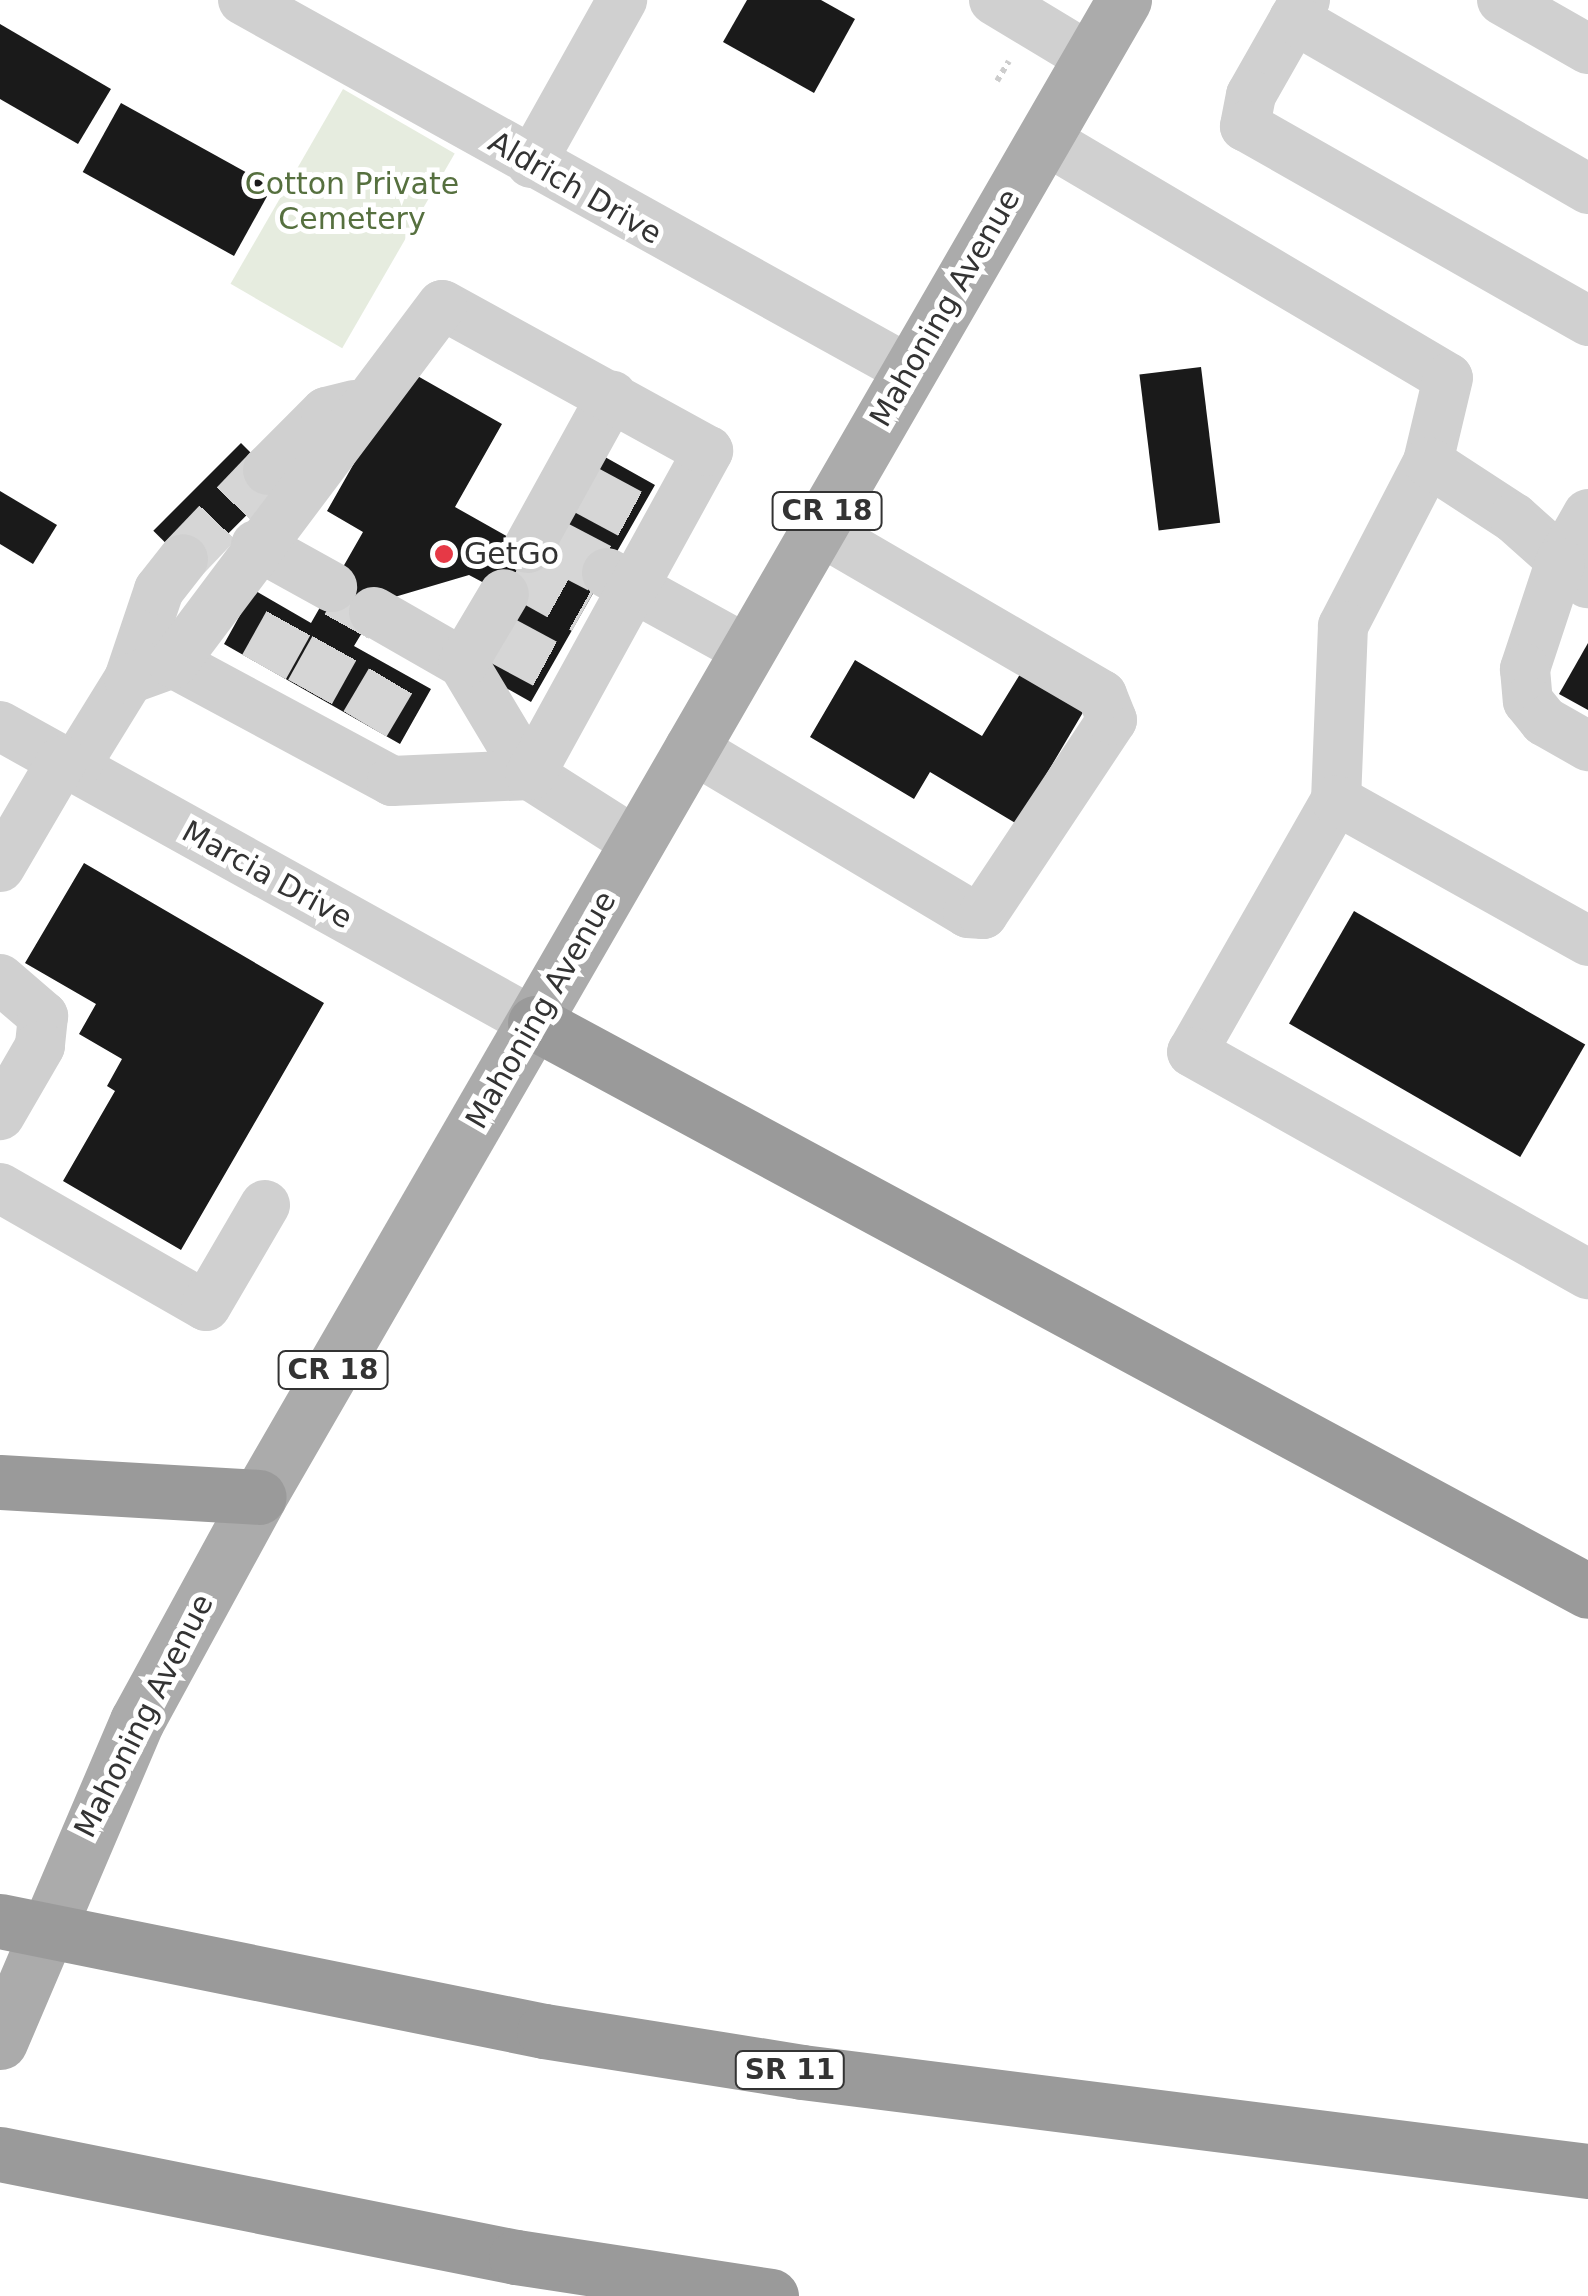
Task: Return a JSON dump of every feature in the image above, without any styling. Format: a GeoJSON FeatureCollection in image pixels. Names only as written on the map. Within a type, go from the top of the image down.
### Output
{"type":"FeatureCollection","features":[{"type":"Feature","properties":{"kind":"highway"},"geometry":{"type":"LineString","coordinates":[[535,1024],[1588,1591]]}},
{"type":"Feature","properties":{"kind":"highway"},"geometry":{"type":"LineString","coordinates":[[0,1482],[259,1497]]}},
{"type":"Feature","properties":{"kind":"highway","name":"SR 11"},"geometry":{"type":"LineString","coordinates":[[0,1921],[544,2031],[746,2063],[1588,2171]]}},
{"type":"Feature","properties":{"kind":"highway"},"geometry":{"type":"LineString","coordinates":[[0,2154],[516,2257],[771,2296]]}},
{"type":"Feature","properties":{"kind":"main road","name":"Mahoning Avenue"},"geometry":{"type":"LineString","coordinates":[[0,2042],[137,1721],[259,1497],[1124,0]]}},
{"type":"Feature","properties":{"kind":"street","name":"Aldrich Drive"},"geometry":{"type":"LineString","coordinates":[[243,0],[530,163],[910,370]]}},
{"type":"Feature","properties":{"kind":"street"},"geometry":{"type":"LineString","coordinates":[[530,163],[622,0]]}},
{"type":"Feature","properties":{"kind":"street"},"geometry":{"type":"LineString","coordinates":[[994,0],[1090,58]]}},
{"type":"Feature","properties":{"kind":"street"},"geometry":{"type":"LineString","coordinates":[[1502,0],[1588,49]]}},
{"type":"Feature","properties":{"kind":"street"},"geometry":{"type":"LineString","coordinates":[[1588,189],[1299,10],[1251,95],[1245,126],[1262,141],[1588,321]]}},
{"type":"Feature","properties":{"kind":"street"},"geometry":{"type":"LineString","coordinates":[[1044,139],[1448,378],[1428,462],[1343,626],[1336,800],[1192,1052],[1588,1274]]}},
{"type":"Feature","properties":{"kind":"street"},"geometry":{"type":"LineString","coordinates":[[3,856],[68,764],[256,545],[442,305],[708,451],[650,526],[565,677],[530,775]]}},
{"type":"Feature","properties":{"kind":"street"},"geometry":{"type":"LineString","coordinates":[[539,543],[576,485],[612,396]]}},
{"type":"Feature","properties":{"kind":"street"},"geometry":{"type":"LineString","coordinates":[[268,470],[326,412],[368,401]]}},
{"type":"Feature","properties":{"kind":"street"},"geometry":{"type":"LineString","coordinates":[[1428,462],[1514,518],[1574,573]]}},
{"type":"Feature","properties":{"kind":"street"},"geometry":{"type":"LineString","coordinates":[[1588,514],[1574,573],[1528,654],[1528,700],[1544,722],[1588,746]]}},
{"type":"Feature","properties":{"kind":"street"},"geometry":{"type":"LineString","coordinates":[[690,746],[968,913],[983,914],[1112,720],[1102,695],[817,529]]}},
{"type":"Feature","properties":{"kind":"street"},"geometry":{"type":"LineString","coordinates":[[256,545],[313,593]]}},
{"type":"Feature","properties":{"kind":"street"},"geometry":{"type":"LineString","coordinates":[[151,671],[160,590],[183,560]]}},
{"type":"Feature","properties":{"kind":"street"},"geometry":{"type":"LineString","coordinates":[[609,598],[747,650]]}},
{"type":"Feature","properties":{"kind":"street"},"geometry":{"type":"LineString","coordinates":[[374,612],[408,654],[488,632],[530,775]]}},
{"type":"Feature","properties":{"kind":"street"},"geometry":{"type":"LineString","coordinates":[[151,671],[255,684],[356,740],[392,780],[530,775],[635,842]]}},
{"type":"Feature","properties":{"kind":"street","name":"Marcia Drive"},"geometry":{"type":"LineString","coordinates":[[0,726],[535,1024]]}},
{"type":"Feature","properties":{"kind":"street"},"geometry":{"type":"LineString","coordinates":[[1336,800],[1588,941]]}},
{"type":"Feature","properties":{"kind":"street"},"geometry":{"type":"LineString","coordinates":[[0,980],[43,1016],[40,1046],[0,1115]]}},
{"type":"Feature","properties":{"kind":"street"},"geometry":{"type":"LineString","coordinates":[[0,1188],[206,1306],[265,1205]]}},
{"type":"Feature","properties":{"kind":"green space","name":"Cotton Private Cemetery"},"geometry":{"type":"Polygon","coordinates":[[[343,89],[455,154],[342,348],[231,284],[343,89]]]}},
{"type":"Feature","properties":{"kind":"building"},"geometry":{"type":"Polygon","coordinates":[[[747,0],[821,0],[855,19],[814,93],[723,42],[747,0]]]}},
{"type":"Feature","properties":{"kind":"building"},"geometry":{"type":"Polygon","coordinates":[[[0,24],[111,89],[78,144],[0,99],[0,24]]]}},
{"type":"Feature","properties":{"kind":"building"},"geometry":{"type":"Polygon","coordinates":[[[121,103],[272,187],[234,256],[83,172],[121,103]]]}},
{"type":"Feature","properties":{"kind":"building"},"geometry":{"type":"Polygon","coordinates":[[[1201,367],[1220,523],[1159,530],[1139,375],[1201,367]]]}},
{"type":"Feature","properties":{"kind":"building","name":"GetGo"},"geometry":{"type":"Polygon","coordinates":[[[407,370],[502,424],[455,507],[547,559],[605,457],[655,485],[531,702],[481,674],[522,603],[469,575],[381,601],[354,646],[431,689],[400,744],[224,644],[254,590],[311,623],[363,532],[327,511],[407,370]]]}},
{"type":"Feature","properties":{"kind":"building"},"geometry":{"type":"Polygon","coordinates":[[[241,443],[280,482],[192,570],[153,531],[241,443]]]}},
{"type":"Feature","properties":{"kind":"building"},"geometry":{"type":"Polygon","coordinates":[[[0,491],[57,525],[33,564],[0,544],[0,491]]]}},
{"type":"Feature","properties":{"kind":"building"},"geometry":{"type":"Polygon","coordinates":[[[1588,643],[1588,710],[1559,694],[1588,643]]]}},
{"type":"Feature","properties":{"kind":"building"},"geometry":{"type":"Polygon","coordinates":[[[855,660],[982,736],[1022,671],[1085,709],[1017,824],[930,772],[914,799],[810,737],[855,660]]]}},
{"type":"Feature","properties":{"kind":"building"},"geometry":{"type":"Polygon","coordinates":[[[84,863],[324,1003],[181,1250],[63,1181],[115,1091],[107,1086],[122,1059],[79,1034],[96,1004],[25,963],[84,863]]]}},
{"type":"Feature","properties":{"kind":"building"},"geometry":{"type":"Polygon","coordinates":[[[1354,911],[1585,1044],[1520,1157],[1289,1024],[1354,911]]]}},
{"type":"Feature","properties":{"kind":"tunnel"},"geometry":{"type":"LineString","coordinates":[[183,559],[268,470]]}},
{"type":"Feature","properties":{"kind":"tunnel"},"geometry":{"type":"LineString","coordinates":[[586,490],[636,517]]}},
{"type":"Feature","properties":{"kind":"tunnel"},"geometry":{"type":"LineString","coordinates":[[555,545],[605,571]]}},
{"type":"Feature","properties":{"kind":"tunnel"},"geometry":{"type":"LineString","coordinates":[[516,571],[584,609]]}},
{"type":"Feature","properties":{"kind":"tunnel"},"geometry":{"type":"LineString","coordinates":[[310,692],[359,604]]}},
{"type":"Feature","properties":{"kind":"tunnel"},"geometry":{"type":"LineString","coordinates":[[264,667],[294,613]]}},
{"type":"Feature","properties":{"kind":"tunnel"},"geometry":{"type":"LineString","coordinates":[[501,640],[551,667]]}},
{"type":"Feature","properties":{"kind":"tunnel"},"geometry":{"type":"LineString","coordinates":[[365,724],[397,670]]}},
{"type":"Feature","properties":{"kind":"place","name":"GetGo"},"geometry":{"type":"Point","coordinates":[444,554]}}]}
